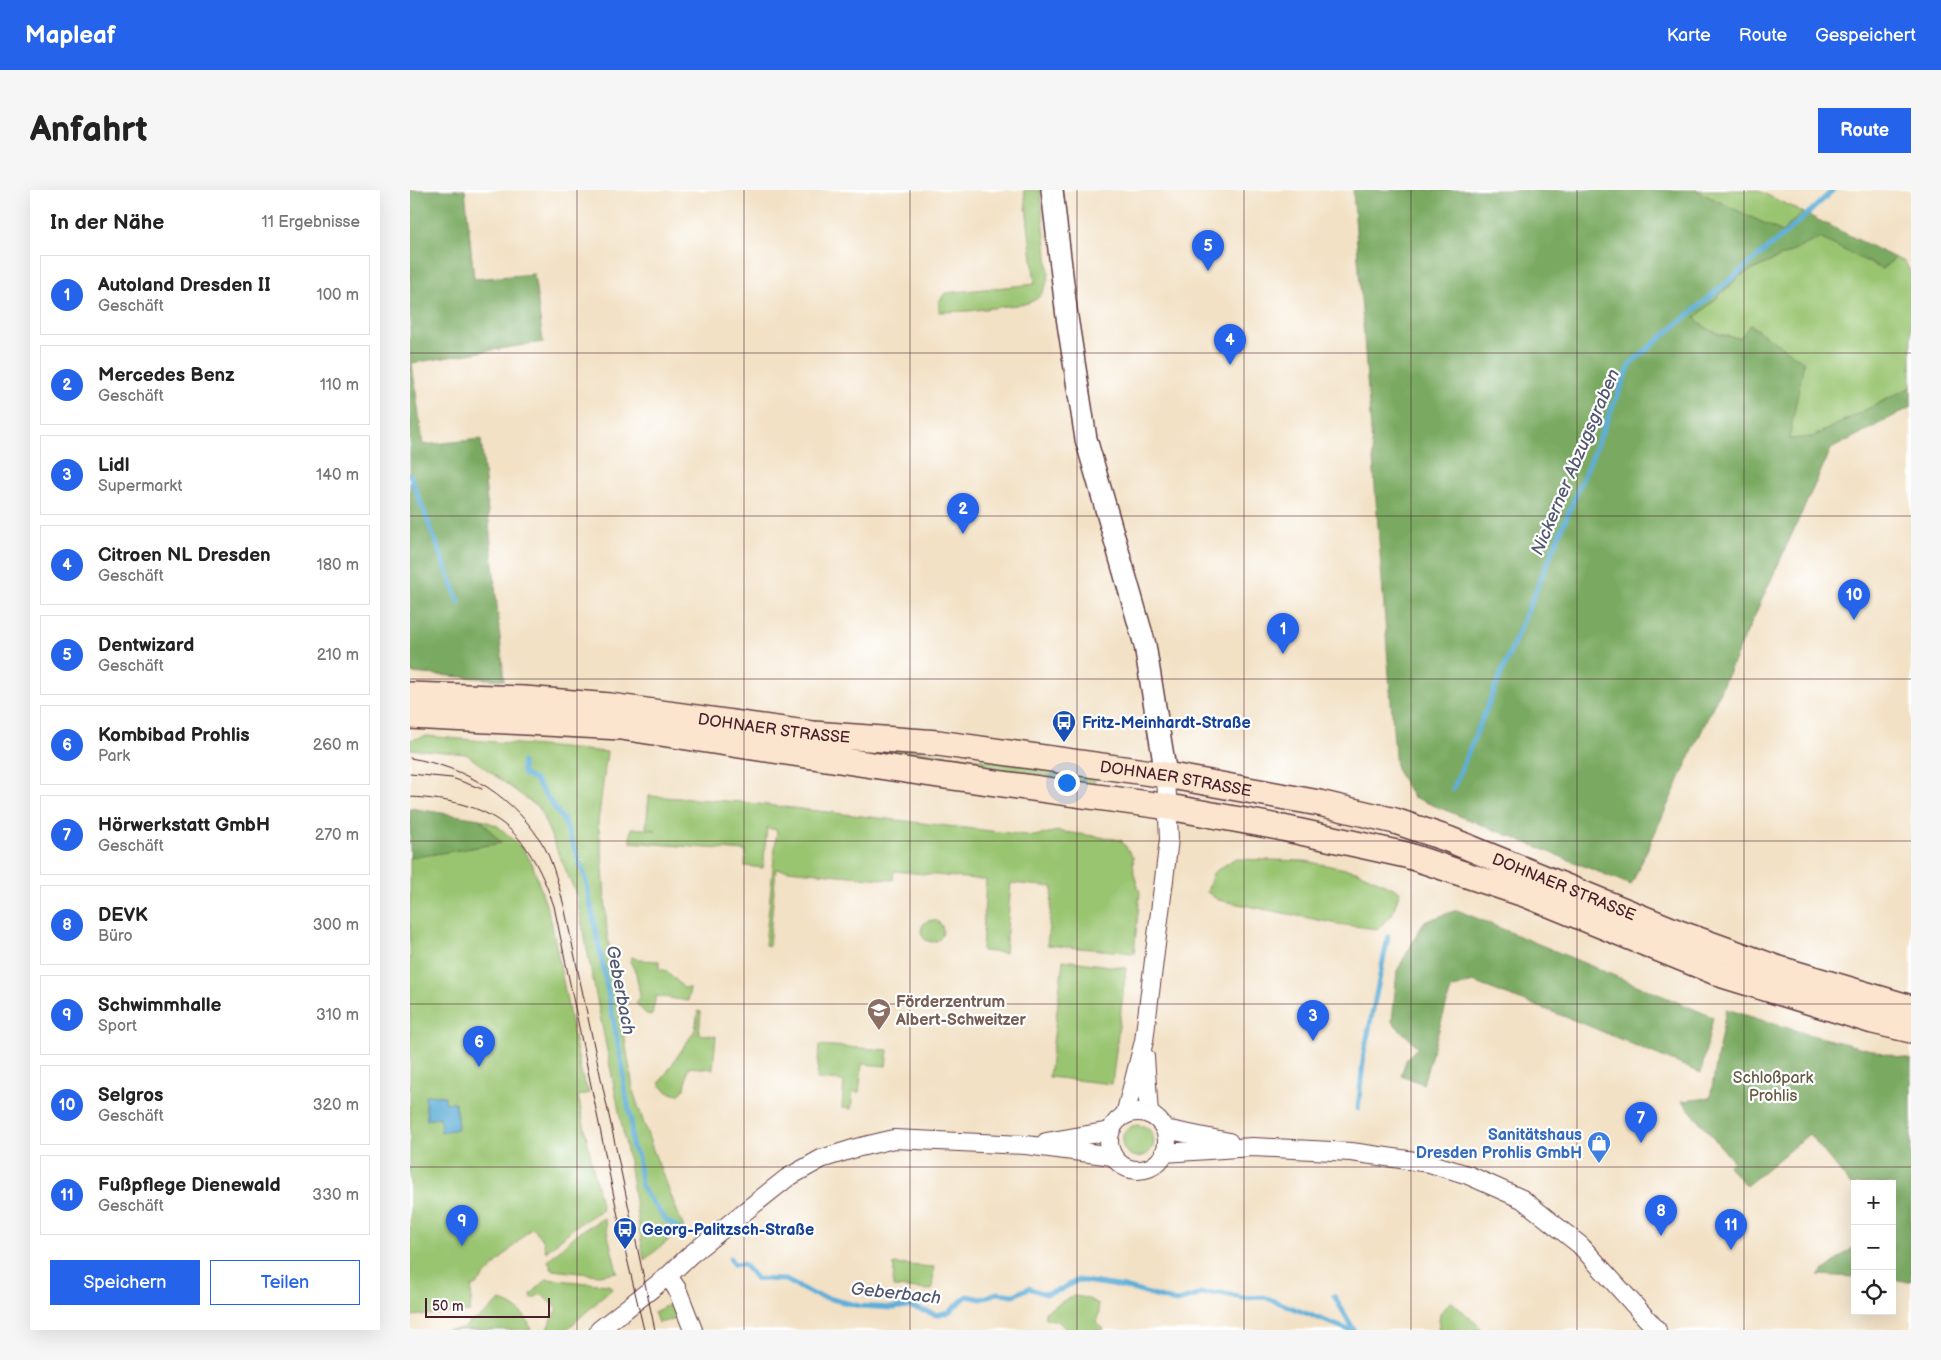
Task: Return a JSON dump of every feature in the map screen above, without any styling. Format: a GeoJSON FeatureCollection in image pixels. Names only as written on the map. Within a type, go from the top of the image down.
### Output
{"type":"FeatureCollection","features":[{"type":"Feature","properties":{"kind":"main road","name":"DOHNAER STRASSE"},"geometry":{"type":"LineString","coordinates":[[410,695],[524,699],[610,706],[813,734],[938,743],[1166,775],[1319,803],[1395,821],[1448,839],[1705,943],[1776,968],[1911,1008]]}},
{"type":"Feature","properties":{"kind":"main road","name":"DOHNAER STRASSE"},"geometry":{"type":"LineString","coordinates":[[410,716],[620,727],[938,775],[1169,807],[1278,826],[1406,854],[1527,896],[1723,975],[1873,1021],[1911,1030]]}},
{"type":"Feature","properties":{"kind":"street"},"geometry":{"type":"LineString","coordinates":[[1052,190],[1067,317],[1086,439],[1145,645],[1166,775],[1169,807],[1168,849],[1144,1041],[1124,1115]]}},
{"type":"Feature","properties":{"kind":"street"},"geometry":{"type":"LineString","coordinates":[[1144,1041],[1149,1114]]}},
{"type":"Feature","properties":{"kind":"street"},"geometry":{"type":"LineString","coordinates":[[1133,1112],[1149,1114],[1160,1122],[1165,1129],[1167,1140],[1164,1153],[1154,1165],[1139,1170],[1130,1169],[1121,1165],[1112,1156],[1110,1131],[1116,1121],[1124,1115],[1133,1112]]}},
{"type":"Feature","properties":{"kind":"street"},"geometry":{"type":"LineString","coordinates":[[1165,1129],[1252,1147]]}},
{"type":"Feature","properties":{"kind":"street"},"geometry":{"type":"LineString","coordinates":[[1026,1145],[1110,1131]]}},
{"type":"Feature","properties":{"kind":"street"},"geometry":{"type":"LineString","coordinates":[[605,1328],[690,1256],[787,1178],[821,1159],[894,1139],[1026,1145],[1112,1156]]}},
{"type":"Feature","properties":{"kind":"street"},"geometry":{"type":"LineString","coordinates":[[1164,1153],[1252,1147],[1351,1152],[1429,1163],[1468,1175],[1522,1199],[1580,1245],[1657,1330]]}},
{"type":"Feature","properties":{"kind":"street"},"geometry":{"type":"LineString","coordinates":[[668,1276],[677,1289],[692,1330]]}},
{"type":"Feature","properties":{"kind":"green space"},"geometry":{"type":"Polygon","coordinates":[[[410,190],[465,190],[474,279],[534,274],[543,342],[412,363],[423,445],[481,439],[504,680],[410,673],[410,190]]]}},
{"type":"Feature","properties":{"kind":"green space"},"geometry":{"type":"Polygon","coordinates":[[[1024,190],[1040,190],[1049,274],[1041,294],[1030,303],[968,311],[939,312],[939,302],[945,293],[1035,284],[1024,190]]]}},
{"type":"Feature","properties":{"kind":"green space"},"geometry":{"type":"Polygon","coordinates":[[[1353,190],[1695,190],[1782,232],[1802,212],[1895,258],[1882,269],[1820,238],[1740,276],[1695,318],[1705,327],[1715,332],[1740,338],[1750,325],[1804,362],[1789,439],[1812,437],[1911,387],[1911,407],[1831,449],[1631,885],[1413,797],[1396,769],[1353,190]]]}},
{"type":"Feature","properties":{"kind":"green space"},"geometry":{"type":"Polygon","coordinates":[[[1695,190],[1757,190],[1802,212],[1782,232],[1695,190]]]}},
{"type":"Feature","properties":{"kind":"green space"},"geometry":{"type":"Polygon","coordinates":[[[1820,238],[1882,269],[1895,258],[1905,262],[1911,273],[1911,387],[1812,437],[1788,440],[1774,343],[1751,325],[1741,338],[1710,330],[1695,318],[1740,276],[1820,238]]]}},
{"type":"Feature","properties":{"kind":"green space"},"geometry":{"type":"Polygon","coordinates":[[[668,723],[919,751],[1095,776],[1094,783],[955,763],[909,763],[668,723]]]}},
{"type":"Feature","properties":{"kind":"green space"},"geometry":{"type":"Polygon","coordinates":[[[427,736],[607,752],[598,823],[602,852],[607,932],[634,1094],[653,1150],[684,1228],[644,1260],[629,1162],[576,894],[539,808],[466,754],[410,749],[410,740],[427,736]]]}},
{"type":"Feature","properties":{"kind":"green space"},"geometry":{"type":"Polygon","coordinates":[[[649,796],[741,802],[1034,836],[1058,831],[1121,840],[1133,857],[1134,874],[1140,893],[1134,953],[1047,945],[1053,887],[1011,883],[1005,953],[982,951],[986,880],[894,871],[893,880],[776,869],[769,946],[765,945],[777,830],[767,828],[763,868],[745,866],[746,851],[630,842],[631,828],[656,830],[646,828],[649,796]]]}},
{"type":"Feature","properties":{"kind":"green space"},"geometry":{"type":"Polygon","coordinates":[[[410,808],[480,819],[501,843],[410,858],[410,808]]]}},
{"type":"Feature","properties":{"kind":"green space"},"geometry":{"type":"Polygon","coordinates":[[[480,819],[498,826],[522,848],[532,863],[551,920],[581,1073],[589,1093],[578,1096],[602,1210],[576,1226],[546,1252],[543,1240],[532,1227],[475,1286],[472,1286],[470,1312],[410,1316],[410,858],[501,843],[480,819]]]}},
{"type":"Feature","properties":{"kind":"green space"},"geometry":{"type":"Polygon","coordinates":[[[1234,859],[1305,861],[1356,871],[1400,891],[1392,915],[1377,929],[1338,924],[1218,900],[1207,892],[1213,873],[1234,859]]]}},
{"type":"Feature","properties":{"kind":"green space"},"geometry":{"type":"Polygon","coordinates":[[[1457,910],[1713,1017],[1701,1073],[1584,1024],[1473,982],[1451,989],[1423,1084],[1401,1075],[1407,1058],[1418,1047],[1392,1022],[1397,971],[1424,922],[1457,910]]]}},
{"type":"Feature","properties":{"kind":"green space"},"geometry":{"type":"Polygon","coordinates":[[[932,920],[940,923],[943,931],[940,939],[932,942],[924,939],[921,931],[924,923],[932,920]]]}},
{"type":"Feature","properties":{"kind":"green space"},"geometry":{"type":"Polygon","coordinates":[[[632,957],[639,960],[659,961],[659,969],[667,971],[684,988],[690,988],[688,1001],[656,996],[652,1015],[646,1014],[636,1003],[640,995],[636,973],[630,961],[632,957]]]}},
{"type":"Feature","properties":{"kind":"green space"},"geometry":{"type":"Polygon","coordinates":[[[1063,960],[1126,968],[1112,1084],[1049,1077],[1063,960]]]}},
{"type":"Feature","properties":{"kind":"green space","name":"Schloßpark Prohlis"},"geometry":{"type":"Polygon","coordinates":[[[1726,1009],[1807,1034],[1911,1060],[1911,1281],[1896,1280],[1896,1180],[1851,1180],[1851,1185],[1809,1134],[1746,1186],[1728,1166],[1733,1161],[1682,1101],[1710,1098],[1726,1009]]]}},
{"type":"Feature","properties":{"kind":"green space"},"geometry":{"type":"Polygon","coordinates":[[[698,1011],[701,1012],[699,1034],[716,1036],[713,1069],[688,1067],[685,1089],[678,1095],[668,1092],[659,1084],[695,1030],[698,1011]]]}},
{"type":"Feature","properties":{"kind":"green space"},"geometry":{"type":"Polygon","coordinates":[[[819,1045],[888,1050],[886,1066],[862,1064],[859,1093],[853,1092],[851,1109],[842,1108],[844,1081],[817,1079],[819,1045]]]}},
{"type":"Feature","properties":{"kind":"green space"},"geometry":{"type":"Polygon","coordinates":[[[1138,1125],[1144,1126],[1149,1130],[1153,1135],[1153,1147],[1149,1152],[1144,1156],[1138,1157],[1132,1156],[1127,1152],[1123,1147],[1122,1141],[1123,1135],[1127,1130],[1132,1126],[1138,1125]]]}},
{"type":"Feature","properties":{"kind":"green space"},"geometry":{"type":"Polygon","coordinates":[[[604,1218],[617,1272],[599,1275],[552,1270],[548,1260],[578,1233],[604,1218]]]}},
{"type":"Feature","properties":{"kind":"green space"},"geometry":{"type":"Polygon","coordinates":[[[1851,1249],[1851,1277],[1818,1275],[1851,1249]]]}},
{"type":"Feature","properties":{"kind":"green space"},"geometry":{"type":"Polygon","coordinates":[[[894,1264],[934,1267],[932,1290],[893,1287],[894,1264]]]}},
{"type":"Feature","properties":{"kind":"green space"},"geometry":{"type":"Polygon","coordinates":[[[547,1279],[609,1285],[612,1289],[566,1330],[547,1330],[551,1319],[558,1310],[541,1294],[532,1299],[531,1294],[547,1279]]]}},
{"type":"Feature","properties":{"kind":"green space"},"geometry":{"type":"Polygon","coordinates":[[[1075,1296],[1087,1298],[1098,1304],[1099,1313],[1096,1322],[1104,1330],[1067,1330],[1058,1321],[1045,1318],[1045,1312],[1064,1300],[1075,1296]]]}},
{"type":"Feature","properties":{"kind":"green space"},"geometry":{"type":"Polygon","coordinates":[[[500,1301],[520,1311],[527,1320],[531,1330],[446,1330],[464,1329],[469,1322],[482,1316],[500,1301]]]}},
{"type":"Feature","properties":{"kind":"green space"},"geometry":{"type":"Polygon","coordinates":[[[1451,1301],[1481,1330],[1438,1330],[1440,1313],[1451,1301]]]}},
{"type":"Feature","properties":{"kind":"green space"},"geometry":{"type":"Polygon","coordinates":[[[672,1305],[678,1309],[682,1318],[658,1323],[654,1312],[672,1305]]]}},
{"type":"Feature","properties":{"kind":"water"},"geometry":{"type":"Polygon","coordinates":[[[425,1095],[445,1096],[445,1103],[455,1102],[458,1129],[441,1132],[440,1117],[427,1120],[425,1095]]]}},
{"type":"Feature","properties":{"kind":"waterway","name":"Nickerner Abzugsgraben"},"geometry":{"type":"LineString","coordinates":[[1453,789],[1631,363],[1800,221],[1833,190]]}},
{"type":"Feature","properties":{"kind":"waterway","name":"Geberbach"},"geometry":{"type":"LineString","coordinates":[[410,475],[459,602]]}},
{"type":"Feature","properties":{"kind":"waterway","name":"Geberbach"},"geometry":{"type":"LineString","coordinates":[[522,762],[523,774],[535,780],[564,821],[585,876],[623,1069],[624,1087],[631,1119],[632,1147],[638,1156],[641,1185],[647,1196],[667,1221],[678,1228]]}},
{"type":"Feature","properties":{"kind":"waterway"},"geometry":{"type":"LineString","coordinates":[[1358,1109],[1364,1053],[1388,937]]}},
{"type":"Feature","properties":{"kind":"waterway","name":"Geberbach"},"geometry":{"type":"LineString","coordinates":[[730,1258],[734,1265],[743,1264],[757,1279],[786,1280],[812,1294],[859,1306],[893,1308],[908,1306],[937,1315],[949,1312],[967,1296],[981,1299],[997,1293],[1014,1295],[1029,1288],[1045,1294],[1060,1290],[1078,1280],[1125,1287],[1176,1302],[1201,1294],[1221,1293],[1243,1298],[1264,1297],[1349,1330]]}},
{"type":"Feature","properties":{"kind":"waterway"},"geometry":{"type":"LineString","coordinates":[[1334,1296],[1354,1330]]}},
{"type":"Feature","properties":{"kind":"tram line"},"geometry":{"type":"LineString","coordinates":[[410,758],[431,762],[451,769],[470,777],[488,788],[520,814],[533,830],[548,855],[564,906],[655,1330]]}},
{"type":"Feature","properties":{"kind":"tram line"},"geometry":{"type":"LineString","coordinates":[[410,774],[452,778],[482,789]]}},
{"type":"Feature","properties":{"kind":"tram line"},"geometry":{"type":"LineString","coordinates":[[410,797],[464,805],[485,813],[503,824],[518,838],[532,857],[543,879],[554,906],[625,1250],[644,1330]]}},
{"type":"Feature","properties":{"kind":"place","name":"Dentwizard"},"geometry":{"type":"Point","coordinates":[1208,271]}},
{"type":"Feature","properties":{"kind":"place","name":"Citroen NL Dresden"},"geometry":{"type":"Point","coordinates":[1230,365]}},
{"type":"Feature","properties":{"kind":"place","name":"Mercedes Benz"},"geometry":{"type":"Point","coordinates":[963,534]}},
{"type":"Feature","properties":{"kind":"place","name":"Selgros"},"geometry":{"type":"Point","coordinates":[1854,620]}},
{"type":"Feature","properties":{"kind":"place","name":"Autoland Dresden II"},"geometry":{"type":"Point","coordinates":[1283,654]}},
{"type":"Feature","properties":{"kind":"place","name":"Fritz-Meinhardt-Straße"},"geometry":{"type":"Point","coordinates":[1064,743]}},
{"type":"Feature","properties":{"kind":"place","name":"Förderzentrum Albert-Schweitzer"},"geometry":{"type":"Point","coordinates":[879,1031]}},
{"type":"Feature","properties":{"kind":"place","name":"Lidl"},"geometry":{"type":"Point","coordinates":[1313,1041]}},
{"type":"Feature","properties":{"kind":"place","name":"Kombibad Prohlis"},"geometry":{"type":"Point","coordinates":[479,1067]}},
{"type":"Feature","properties":{"kind":"place","name":"Hörwerkstatt GmbH"},"geometry":{"type":"Point","coordinates":[1641,1143]}},
{"type":"Feature","properties":{"kind":"place","name":"Sanitätshaus Dresden Prohlis GmbH"},"geometry":{"type":"Point","coordinates":[1599,1164]}},
{"type":"Feature","properties":{"kind":"place","name":"DEVK"},"geometry":{"type":"Point","coordinates":[1661,1236]}},
{"type":"Feature","properties":{"kind":"place","name":"Schwimmhalle"},"geometry":{"type":"Point","coordinates":[462,1246]}},
{"type":"Feature","properties":{"kind":"place","name":"Georg-Palitzsch-Straße"},"geometry":{"type":"Point","coordinates":[625,1250]}},
{"type":"Feature","properties":{"kind":"place","name":"Fußpflege Dienewald"},"geometry":{"type":"Point","coordinates":[1731,1250]}}]}
